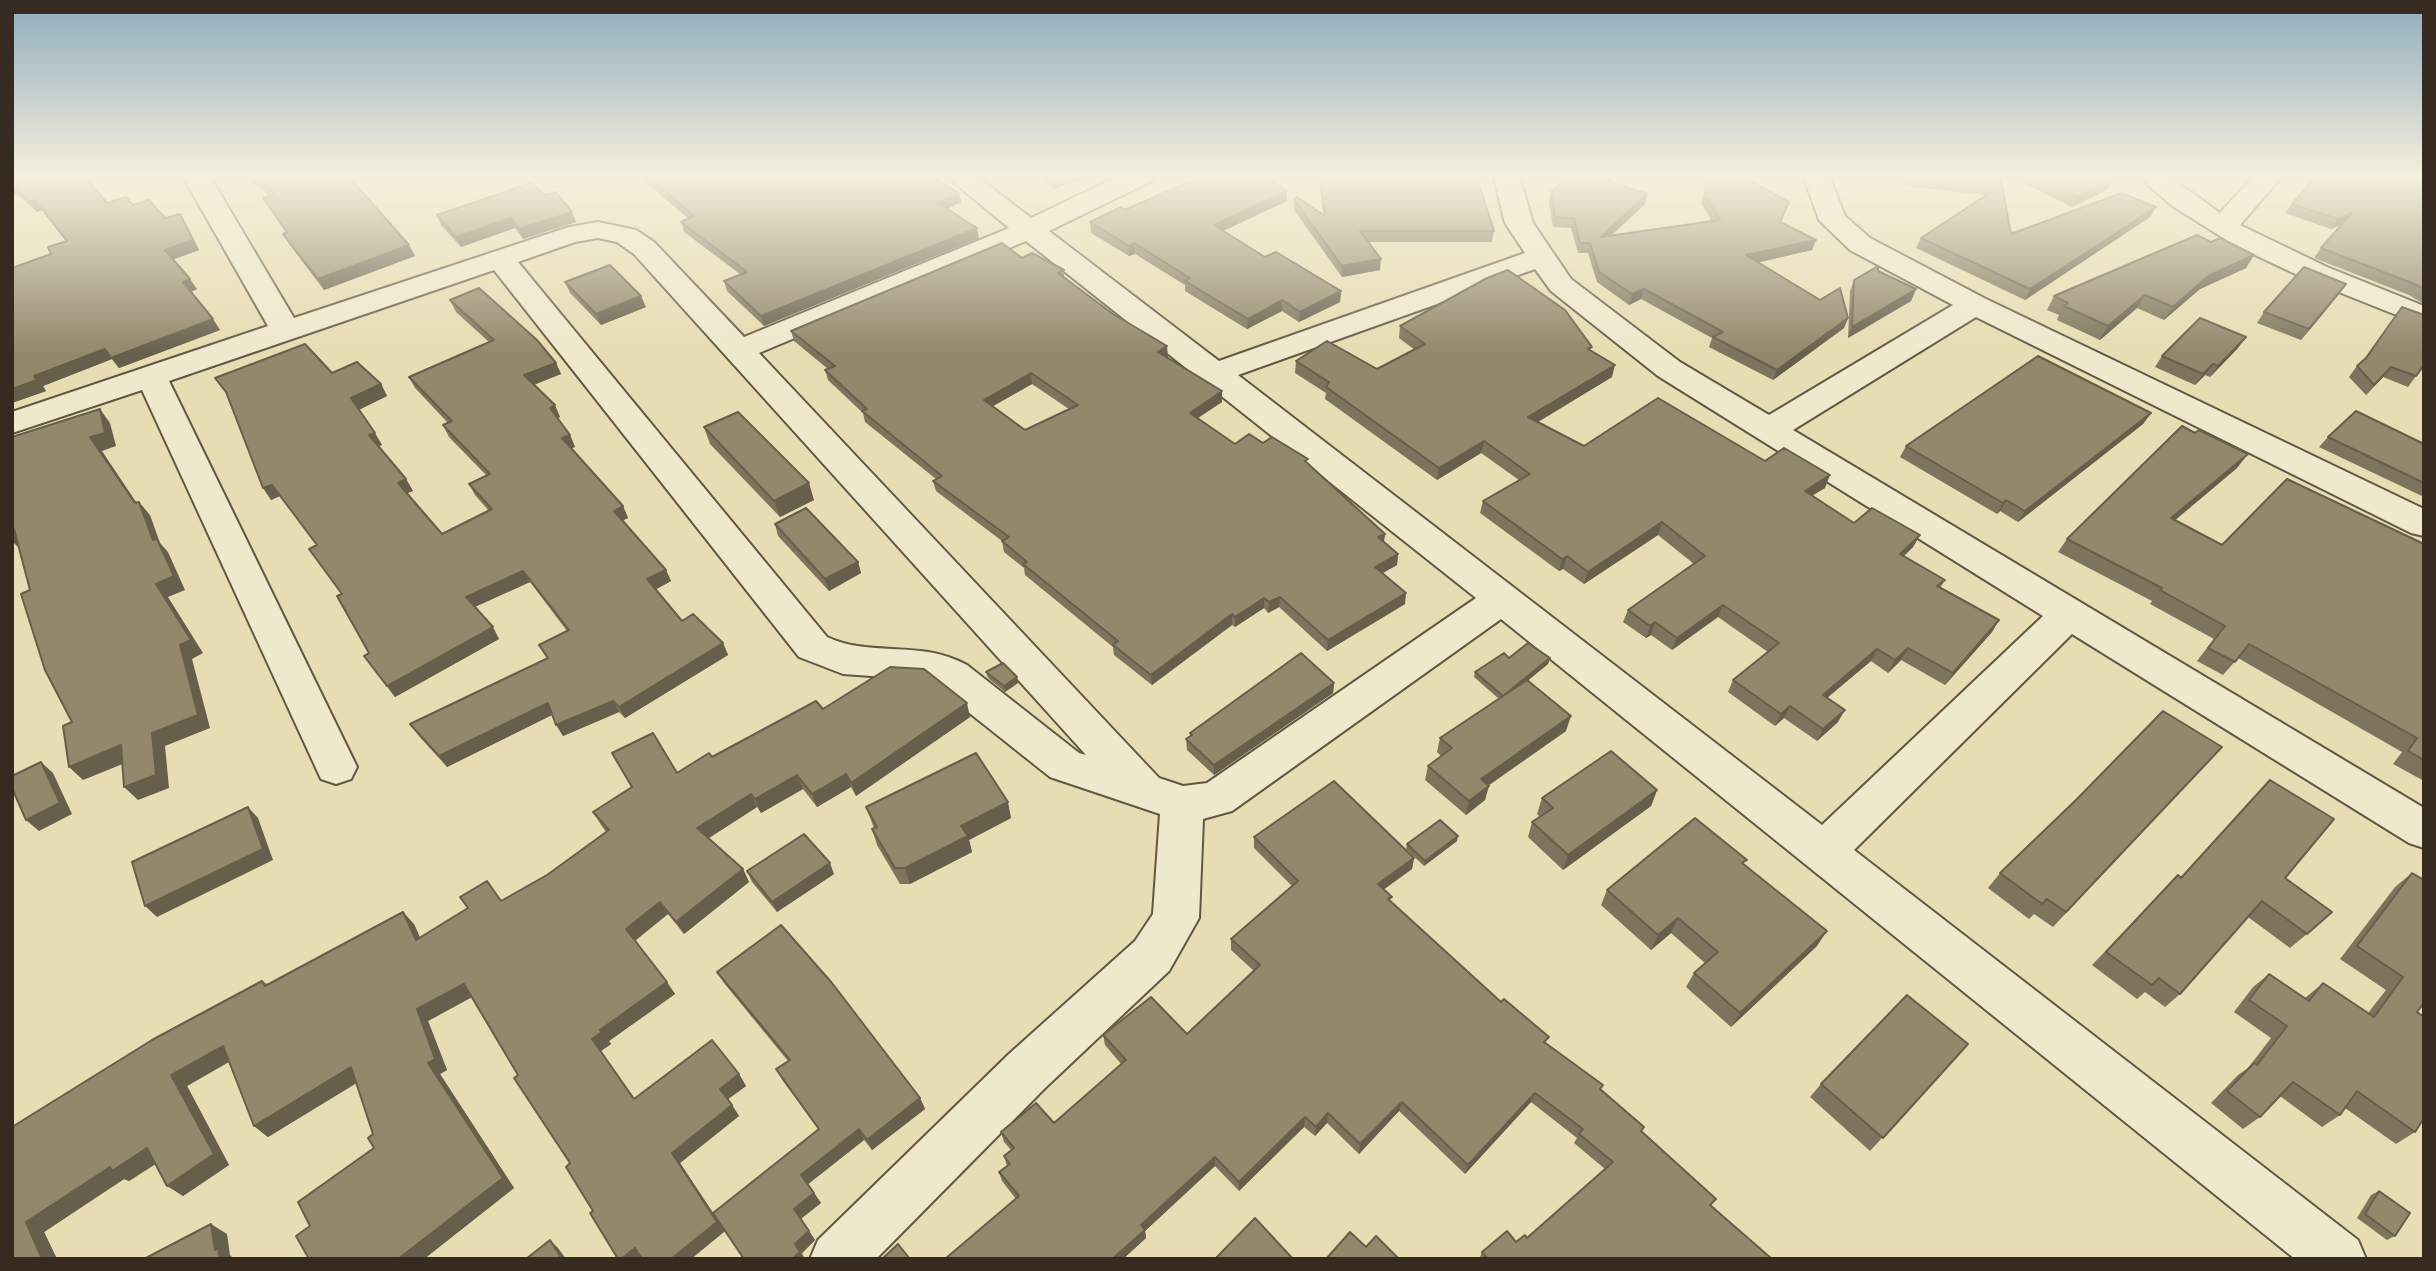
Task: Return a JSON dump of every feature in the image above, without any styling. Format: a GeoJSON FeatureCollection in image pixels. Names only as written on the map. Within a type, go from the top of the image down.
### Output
{"type":"FeatureCollection","features":[{"type":"Feature","properties":{"kind":"street"},"geometry":{"type":"LineString","coordinates":[[230,234],[286,330]]}},
{"type":"Feature","properties":{"kind":"street"},"geometry":{"type":"LineString","coordinates":[[12,423],[573,234]]}},
{"type":"Feature","properties":{"kind":"street"},"geometry":{"type":"LineString","coordinates":[[618,234],[626,236],[644,248],[738,351],[1163,797],[1176,918],[1152,956],[1027,1071],[837,1259]]}},
{"type":"Feature","properties":{"kind":"street"},"geometry":{"type":"LineString","coordinates":[[738,351],[1019,234]]}},
{"type":"Feature","properties":{"kind":"street"},"geometry":{"type":"LineString","coordinates":[[1035,234],[2339,1259]]}},
{"type":"Feature","properties":{"kind":"street"},"geometry":{"type":"LineString","coordinates":[[1526,234],[1561,285],[1669,369],[2424,830]]}},
{"type":"Feature","properties":{"kind":"street"},"geometry":{"type":"LineString","coordinates":[[1849,234],[1860,244],[1975,305],[2424,524]]}},
{"type":"Feature","properties":{"kind":"street"},"geometry":{"type":"LineString","coordinates":[[2235,234],[2291,262],[2424,317]]}},
{"type":"Feature","properties":{"kind":"street"},"geometry":{"type":"LineString","coordinates":[[499,257],[813,647],[828,656],[871,664],[935,666],[953,676],[1065,765],[1163,797],[1217,799],[1501,600]]}},
{"type":"Feature","properties":{"kind":"street"},"geometry":{"type":"LineString","coordinates":[[1214,373],[1541,257]]}},
{"type":"Feature","properties":{"kind":"street"},"geometry":{"type":"LineString","coordinates":[[1768,430],[1975,305]]}},
{"type":"Feature","properties":{"kind":"street"},"geometry":{"type":"LineString","coordinates":[[152,378],[336,767]]}},
{"type":"Feature","properties":{"kind":"street"},"geometry":{"type":"LineString","coordinates":[[1822,853],[2069,614]]}},
{"type":"Feature","properties":{"kind":"building"},"geometry":{"type":"Polygon","coordinates":[[[62,234],[190,234],[193,240],[165,250],[190,279],[183,282],[213,319],[111,358],[105,349],[34,376],[37,380],[12,389],[12,268],[51,254],[48,247],[67,241],[62,234]]]}},
{"type":"Feature","properties":{"kind":"building"},"geometry":{"type":"Polygon","coordinates":[[[283,234],[400,234],[409,245],[318,279],[283,234]]]}},
{"type":"Feature","properties":{"kind":"building"},"geometry":{"type":"Polygon","coordinates":[[[697,234],[962,234],[761,316],[724,281],[747,272],[697,234]]]}},
{"type":"Feature","properties":{"kind":"building"},"geometry":{"type":"Polygon","coordinates":[[[1110,234],[1229,234],[1265,257],[1276,252],[1341,291],[1300,312],[1282,300],[1248,319],[1185,281],[1190,278],[1134,243],[1129,246],[1110,234]]]}},
{"type":"Feature","properties":{"kind":"building"},"geometry":{"type":"Polygon","coordinates":[[[1319,234],[1362,234],[1381,259],[1342,266],[1319,234]]]}},
{"type":"Feature","properties":{"kind":"building"},"geometry":{"type":"Polygon","coordinates":[[[1578,234],[1604,234],[1601,237],[1620,234],[1805,234],[1816,240],[1746,255],[1820,300],[1840,288],[1848,318],[1777,370],[1713,337],[1723,332],[1644,289],[1632,294],[1599,272],[1590,243],[1580,243],[1578,234]]]}},
{"type":"Feature","properties":{"kind":"building"},"geometry":{"type":"Polygon","coordinates":[[[1927,234],[2114,234],[2030,289],[1921,238],[1927,234]]]}},
{"type":"Feature","properties":{"kind":"building"},"geometry":{"type":"Polygon","coordinates":[[[2333,234],[2424,234],[2424,289],[2417,285],[2321,248],[2333,234]]]}},
{"type":"Feature","properties":{"kind":"building"},"geometry":{"type":"Polygon","coordinates":[[[2197,235],[2211,242],[2220,238],[2254,255],[2208,276],[2173,307],[2145,295],[2108,326],[2064,306],[2068,303],[2054,296],[2197,235]]]}},
{"type":"Feature","properties":{"kind":"building"},"geometry":{"type":"Polygon","coordinates":[[[1002,243],[1022,258],[1032,253],[1064,270],[1058,273],[1113,314],[1167,346],[1158,352],[1222,391],[1190,413],[1235,444],[1249,434],[1263,443],[1272,437],[1308,459],[1305,461],[1385,534],[1378,537],[1398,554],[1375,567],[1406,593],[1328,640],[1280,597],[1269,602],[1264,598],[1235,617],[1232,614],[1151,675],[1113,645],[1118,641],[1023,564],[1027,562],[1002,541],[1009,537],[933,481],[942,476],[862,411],[867,409],[825,370],[835,366],[791,331],[1002,243]],[[1031,373],[984,400],[1025,430],[1078,405],[1031,373]]]}},
{"type":"Feature","properties":{"kind":"building"},"geometry":{"type":"Polygon","coordinates":[[[610,265],[641,296],[596,314],[565,282],[610,265]]]}},
{"type":"Feature","properties":{"kind":"building"},"geometry":{"type":"Polygon","coordinates":[[[1878,266],[1878,271],[1916,289],[1852,327],[1854,280],[1878,266]]]}},
{"type":"Feature","properties":{"kind":"building"},"geometry":{"type":"Polygon","coordinates":[[[2304,267],[2346,284],[2309,329],[2264,312],[2304,267]]]}},
{"type":"Feature","properties":{"kind":"building"},"geometry":{"type":"Polygon","coordinates":[[[1508,270],[1565,310],[1592,347],[1588,349],[1615,365],[1528,417],[1584,446],[1658,398],[1765,461],[1784,448],[1830,475],[1805,491],[1854,523],[1872,508],[1920,535],[1900,554],[1945,580],[1937,586],[1999,620],[1953,673],[1908,648],[1895,660],[1877,649],[1823,695],[1845,710],[1823,729],[1790,706],[1781,714],[1733,680],[1779,643],[1723,605],[1677,638],[1655,622],[1650,626],[1628,610],[1705,556],[1662,522],[1588,572],[1567,556],[1562,559],[1483,501],[1530,474],[1484,441],[1439,468],[1326,387],[1329,382],[1296,361],[1327,341],[1377,369],[1425,344],[1400,326],[1487,278],[1508,270]]]}},
{"type":"Feature","properties":{"kind":"building"},"geometry":{"type":"Polygon","coordinates":[[[479,288],[537,340],[556,363],[524,375],[555,405],[550,408],[570,435],[562,438],[623,506],[614,511],[666,570],[647,579],[682,621],[693,614],[723,643],[619,707],[613,701],[556,725],[548,703],[439,756],[410,724],[548,658],[539,645],[569,630],[523,571],[466,597],[493,627],[387,686],[364,656],[369,653],[337,596],[342,594],[309,549],[317,545],[272,485],[263,488],[226,392],[215,378],[305,344],[332,373],[357,362],[381,384],[351,398],[375,433],[369,435],[406,479],[398,483],[442,534],[492,509],[469,484],[490,474],[443,425],[452,421],[409,377],[494,340],[450,300],[479,288]]]}},
{"type":"Feature","properties":{"kind":"building"},"geometry":{"type":"Polygon","coordinates":[[[2402,307],[2424,315],[2424,365],[2416,376],[2391,367],[2374,385],[2357,366],[2366,358],[2402,307]]]}},
{"type":"Feature","properties":{"kind":"building"},"geometry":{"type":"Polygon","coordinates":[[[2200,318],[2246,337],[2218,366],[2213,364],[2203,374],[2162,356],[2200,318]]]}},
{"type":"Feature","properties":{"kind":"building"},"geometry":{"type":"Polygon","coordinates":[[[2038,356],[2151,413],[2025,511],[2006,500],[2003,503],[1906,446],[2038,356]]]}},
{"type":"Feature","properties":{"kind":"building"},"geometry":{"type":"Polygon","coordinates":[[[100,409],[105,433],[90,437],[135,503],[139,502],[153,540],[157,539],[174,576],[156,584],[191,640],[180,645],[198,715],[152,733],[156,775],[124,787],[121,745],[69,767],[63,726],[72,722],[45,670],[21,594],[30,590],[14,529],[12,530],[12,437],[100,409]]]}},
{"type":"Feature","properties":{"kind":"building"},"geometry":{"type":"Polygon","coordinates":[[[2356,411],[2424,444],[2424,483],[2328,437],[2356,411]]]}},
{"type":"Feature","properties":{"kind":"building"},"geometry":{"type":"Polygon","coordinates":[[[738,412],[809,483],[774,501],[704,427],[738,412]]]}},
{"type":"Feature","properties":{"kind":"building"},"geometry":{"type":"Polygon","coordinates":[[[2182,426],[2195,433],[2199,430],[2248,454],[2171,518],[2222,545],[2287,479],[2424,544],[2424,760],[2408,751],[2417,738],[2249,644],[2235,662],[2208,648],[2225,626],[2160,590],[2162,588],[2067,539],[2182,426]]]}},
{"type":"Feature","properties":{"kind":"building"},"geometry":{"type":"Polygon","coordinates":[[[806,508],[858,562],[825,579],[775,524],[806,508]]]}},
{"type":"Feature","properties":{"kind":"building"},"geometry":{"type":"Polygon","coordinates":[[[1528,643],[1550,658],[1503,696],[1475,672],[1504,653],[1509,658],[1528,643]]]}},
{"type":"Feature","properties":{"kind":"building"},"geometry":{"type":"Polygon","coordinates":[[[1301,653],[1334,683],[1214,765],[1186,739],[1192,735],[1190,733],[1301,653]]]}},
{"type":"Feature","properties":{"kind":"building"},"geometry":{"type":"Polygon","coordinates":[[[1003,663],[1017,677],[1004,686],[986,672],[1003,663]]]}},
{"type":"Feature","properties":{"kind":"building"},"geometry":{"type":"Polygon","coordinates":[[[890,667],[924,669],[967,703],[851,783],[846,774],[812,794],[797,775],[755,799],[751,794],[697,828],[743,869],[676,922],[660,902],[626,929],[667,982],[600,1030],[602,1032],[592,1039],[634,1099],[712,1040],[739,1074],[720,1089],[732,1105],[672,1153],[717,1222],[671,1259],[642,1259],[635,1248],[618,1259],[566,1167],[570,1163],[514,1078],[518,1075],[464,984],[417,1009],[435,1059],[428,1063],[503,1178],[398,1259],[309,1259],[296,1236],[310,1226],[298,1202],[374,1148],[368,1138],[373,1134],[351,1067],[254,1126],[223,1046],[171,1075],[214,1154],[167,1186],[147,1148],[112,1171],[110,1167],[26,1222],[42,1259],[12,1259],[12,1127],[152,1040],[262,981],[265,986],[403,912],[416,940],[468,908],[460,897],[487,881],[501,901],[547,875],[609,830],[593,812],[632,787],[612,753],[653,733],[677,773],[709,753],[712,757],[816,701],[823,709],[890,667]]]}},
{"type":"Feature","properties":{"kind":"building"},"geometry":{"type":"Polygon","coordinates":[[[1527,680],[1571,716],[1481,779],[1489,786],[1469,801],[1428,766],[1452,748],[1440,738],[1527,680]]]}},
{"type":"Feature","properties":{"kind":"building"},"geometry":{"type":"Polygon","coordinates":[[[2163,711],[2222,747],[2066,912],[2047,899],[2042,904],[2000,873],[2077,799],[2163,711]]]}},
{"type":"Feature","properties":{"kind":"building"},"geometry":{"type":"Polygon","coordinates":[[[1611,751],[1657,790],[1568,855],[1532,822],[1553,808],[1542,798],[1611,751]]]}},
{"type":"Feature","properties":{"kind":"building"},"geometry":{"type":"Polygon","coordinates":[[[976,753],[1008,802],[961,826],[968,836],[905,868],[895,868],[872,829],[877,827],[866,807],[976,753]]]}},
{"type":"Feature","properties":{"kind":"building"},"geometry":{"type":"Polygon","coordinates":[[[41,762],[60,803],[26,820],[12,788],[12,776],[41,762]]]}},
{"type":"Feature","properties":{"kind":"building"},"geometry":{"type":"Polygon","coordinates":[[[2270,780],[2334,819],[2285,878],[2332,912],[2307,934],[2262,901],[2180,994],[2159,978],[2152,985],[2106,952],[2178,875],[2181,878],[2270,780]]]}},
{"type":"Feature","properties":{"kind":"building"},"geometry":{"type":"Polygon","coordinates":[[[1334,781],[1414,858],[1378,884],[1392,897],[1388,899],[1501,1002],[1504,999],[1549,1037],[1544,1042],[1603,1085],[1600,1089],[1644,1127],[1641,1131],[1716,1199],[1710,1205],[1772,1259],[1488,1259],[1482,1252],[1507,1231],[1516,1242],[1525,1235],[1527,1238],[1613,1162],[1579,1134],[1583,1129],[1535,1093],[1468,1165],[1402,1102],[1360,1144],[1328,1113],[1316,1127],[1305,1117],[1239,1182],[1215,1157],[1141,1225],[1145,1230],[1112,1259],[945,1259],[1019,1196],[999,1172],[1010,1164],[1004,1156],[1014,1148],[1001,1132],[1036,1103],[1054,1123],[1126,1060],[1103,1035],[1151,997],[1187,1034],[1260,965],[1231,939],[1298,881],[1254,837],[1334,781]]]}},
{"type":"Feature","properties":{"kind":"building"},"geometry":{"type":"Polygon","coordinates":[[[248,807],[263,849],[145,906],[132,862],[248,807]]]}},
{"type":"Feature","properties":{"kind":"building"},"geometry":{"type":"Polygon","coordinates":[[[1695,818],[1747,860],[1742,863],[1827,931],[1740,1013],[1694,973],[1718,952],[1678,918],[1658,935],[1607,890],[1695,818]]]}},
{"type":"Feature","properties":{"kind":"building"},"geometry":{"type":"Polygon","coordinates":[[[1440,820],[1458,836],[1425,861],[1407,844],[1440,820]]]}},
{"type":"Feature","properties":{"kind":"building"},"geometry":{"type":"Polygon","coordinates":[[[804,834],[830,863],[772,902],[747,871],[804,834]]]}},
{"type":"Feature","properties":{"kind":"building"},"geometry":{"type":"Polygon","coordinates":[[[2412,873],[2424,880],[2424,1003],[2417,1012],[2424,1017],[2424,1118],[2415,1132],[2357,1091],[2340,1115],[2293,1082],[2260,1117],[2227,1091],[2254,1063],[2257,1065],[2287,1026],[2249,1000],[2269,974],[2309,1001],[2323,983],[2374,1017],[2403,977],[2357,946],[2412,873]]]}},
{"type":"Feature","properties":{"kind":"building"},"geometry":{"type":"Polygon","coordinates":[[[781,925],[832,983],[920,1098],[867,1140],[859,1129],[801,1175],[814,1193],[794,1209],[809,1231],[795,1244],[800,1252],[792,1259],[744,1259],[713,1213],[819,1129],[776,1069],[790,1060],[717,972],[781,925]]]}},
{"type":"Feature","properties":{"kind":"building"},"geometry":{"type":"Polygon","coordinates":[[[1907,995],[1968,1044],[1883,1138],[1821,1084],[1907,995]]]}},
{"type":"Feature","properties":{"kind":"building"},"geometry":{"type":"Polygon","coordinates":[[[2379,1191],[2410,1213],[2395,1236],[2365,1214],[2379,1191]]]}},
{"type":"Feature","properties":{"kind":"building"},"geometry":{"type":"Polygon","coordinates":[[[1255,1218],[1293,1259],[1215,1259],[1255,1218]]]}},
{"type":"Feature","properties":{"kind":"building"},"geometry":{"type":"Polygon","coordinates":[[[211,1224],[215,1250],[218,1248],[220,1259],[144,1259],[211,1224]]]}},
{"type":"Feature","properties":{"kind":"building"},"geometry":{"type":"Polygon","coordinates":[[[1350,1232],[1366,1247],[1376,1236],[1399,1259],[1326,1259],[1350,1232]]]}},
{"type":"Feature","properties":{"kind":"building"},"geometry":{"type":"Polygon","coordinates":[[[550,1240],[562,1259],[526,1259],[550,1240]]]}},
{"type":"Feature","properties":{"kind":"building"},"geometry":{"type":"Polygon","coordinates":[[[898,1244],[910,1259],[882,1259],[898,1244]]]}}]}
